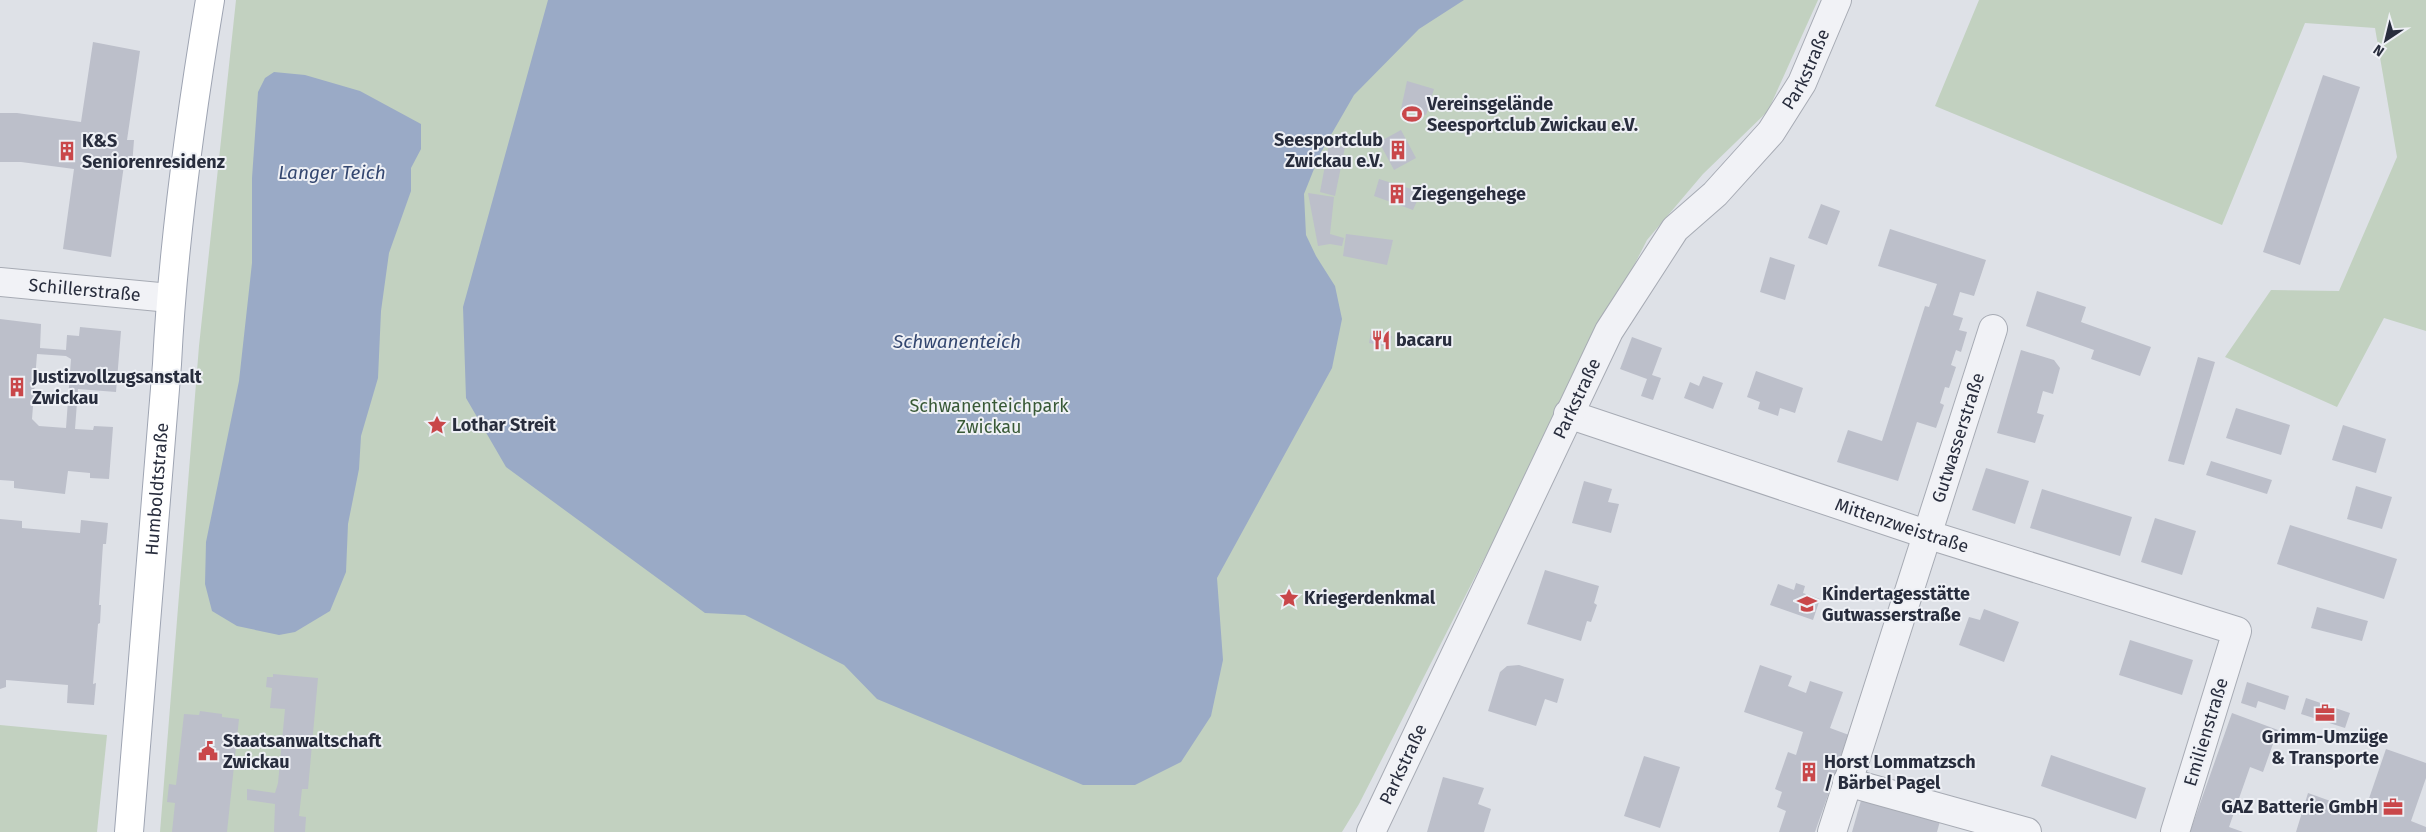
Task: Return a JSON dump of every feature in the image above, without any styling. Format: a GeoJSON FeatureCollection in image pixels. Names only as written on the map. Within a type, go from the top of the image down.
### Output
{"type":"FeatureCollection","features":[{"type":"Feature","properties":{"kind":"main road","name":"Humboldtstraße"},"geometry":{"type":"LineString","coordinates":[[129,832],[167,364],[170,298],[196,90],[210,0]]}},
{"type":"Feature","properties":{"kind":"street","name":"Parkstraße"},"geometry":{"type":"LineString","coordinates":[[1371,832],[1568,414],[1610,330],[1675,229],[1715,194],[1776,124],[1802,83],[1837,0]]}},
{"type":"Feature","properties":{"kind":"street","name":"Schillerstraße"},"geometry":{"type":"LineString","coordinates":[[0,282],[170,298]]}},
{"type":"Feature","properties":{"kind":"street","name":"Gutwasserstraße"},"geometry":{"type":"LineString","coordinates":[[1832,832],[1993,329]]}},
{"type":"Feature","properties":{"kind":"street","name":"Mittenzweistraße"},"geometry":{"type":"LineString","coordinates":[[1568,414],[1926,534],[2238,631]]}},
{"type":"Feature","properties":{"kind":"street","name":"Emilienstraße"},"geometry":{"type":"LineString","coordinates":[[2175,832],[2238,631]]}},
{"type":"Feature","properties":{"kind":"street"},"geometry":{"type":"LineString","coordinates":[[1847,782],[2027,832]]}},
{"type":"Feature","properties":{"kind":"green space","name":"Schwanenteichpark Zwickau"},"geometry":{"type":"Polygon","coordinates":[[[236,0],[1818,0],[1768,111],[1703,174],[1647,240],[1359,804],[1342,832],[160,832],[199,346],[236,0]]]}},
{"type":"Feature","properties":{"kind":"green space"},"geometry":{"type":"Polygon","coordinates":[[[1979,0],[2426,0],[2426,331],[2384,318],[2337,407],[2225,357],[2271,290],[2339,291],[2397,157],[2375,28],[2305,23],[2222,225],[1935,106],[1979,0]]]}},
{"type":"Feature","properties":{"kind":"green space"},"geometry":{"type":"Polygon","coordinates":[[[0,725],[107,735],[97,832],[0,832],[0,725]]]}},
{"type":"Feature","properties":{"kind":"water","name":"Schwanenteich"},"geometry":{"type":"Polygon","coordinates":[[[548,0],[1464,0],[1419,29],[1354,95],[1320,154],[1304,194],[1306,235],[1316,256],[1335,286],[1342,319],[1332,368],[1217,578],[1223,660],[1211,716],[1181,762],[1135,785],[1083,785],[877,699],[844,665],[745,615],[705,613],[506,467],[466,398],[463,307],[548,0]]]}},
{"type":"Feature","properties":{"kind":"water","name":"Langer Teich"},"geometry":{"type":"Polygon","coordinates":[[[274,72],[305,75],[360,91],[421,124],[421,149],[411,168],[411,191],[389,253],[381,311],[378,378],[361,436],[359,469],[348,524],[346,572],[330,611],[295,632],[279,635],[237,626],[212,611],[205,584],[206,542],[239,381],[252,263],[252,178],[258,92],[265,78],[274,72]]]}},
{"type":"Feature","properties":{"kind":"building","name":"K&S Seniorenresidenz"},"geometry":{"type":"Polygon","coordinates":[[[93,42],[140,51],[127,140],[134,140],[132,166],[124,165],[111,257],[63,249],[74,169],[21,162],[0,162],[0,113],[17,113],[81,122],[93,42]]]}},
{"type":"Feature","properties":{"kind":"building"},"geometry":{"type":"Polygon","coordinates":[[[2323,75],[2360,87],[2300,265],[2263,252],[2323,75]]]}},
{"type":"Feature","properties":{"kind":"building","name":"Seesportclub Zwickau e.V."},"geometry":{"type":"Polygon","coordinates":[[[1407,81],[1434,89],[1426,115],[1401,109],[1407,81]]]}},
{"type":"Feature","properties":{"kind":"building","name":"Seesportclub Zwickau e.V."},"geometry":{"type":"Polygon","coordinates":[[[1401,130],[1416,158],[1394,170],[1379,142],[1401,130]]]}},
{"type":"Feature","properties":{"kind":"building"},"geometry":{"type":"Polygon","coordinates":[[[1329,144],[1345,147],[1335,196],[1320,192],[1329,144]]]}},
{"type":"Feature","properties":{"kind":"building","name":"Ziegengehege"},"geometry":{"type":"Polygon","coordinates":[[[1379,179],[1421,192],[1413,210],[1374,196],[1379,179]]]}},
{"type":"Feature","properties":{"kind":"building"},"geometry":{"type":"Polygon","coordinates":[[[1308,193],[1334,197],[1330,234],[1344,238],[1342,246],[1330,244],[1318,246],[1308,193]]]}},
{"type":"Feature","properties":{"kind":"building"},"geometry":{"type":"Polygon","coordinates":[[[1821,204],[1840,211],[1827,245],[1808,238],[1821,204]]]}},
{"type":"Feature","properties":{"kind":"building"},"geometry":{"type":"Polygon","coordinates":[[[1890,229],[1986,260],[1974,296],[1960,292],[1953,315],[1963,318],[1959,330],[1967,332],[1961,352],[1956,350],[1951,365],[1956,367],[1949,388],[1945,387],[1940,403],[1944,405],[1936,428],[1917,422],[1898,481],[1837,462],[1848,430],[1882,441],[1925,306],[1929,307],[1937,284],[1878,266],[1890,229]]]}},
{"type":"Feature","properties":{"kind":"building"},"geometry":{"type":"Polygon","coordinates":[[[1346,234],[1393,240],[1387,265],[1343,256],[1346,234]]]}},
{"type":"Feature","properties":{"kind":"building"},"geometry":{"type":"Polygon","coordinates":[[[1770,257],[1795,265],[1785,300],[1760,292],[1770,257]]]}},
{"type":"Feature","properties":{"kind":"building"},"geometry":{"type":"Polygon","coordinates":[[[2037,291],[2086,307],[2081,322],[2151,347],[2140,376],[2091,359],[2094,350],[2026,326],[2037,291]]]}},
{"type":"Feature","properties":{"kind":"building","name":"Justizvollzugsanstalt Zwickau"},"geometry":{"type":"Polygon","coordinates":[[[0,319],[41,324],[40,348],[66,350],[67,335],[79,336],[80,327],[121,331],[116,392],[78,389],[75,429],[93,430],[94,426],[113,427],[109,479],[90,478],[90,473],[68,471],[65,494],[14,488],[14,481],[0,480],[0,319]],[[37,354],[32,419],[39,426],[66,428],[71,359],[66,356],[37,354]]]}},
{"type":"Feature","properties":{"kind":"building","name":"bacaru"},"geometry":{"type":"Polygon","coordinates":[[[1371,332],[1392,336],[1390,347],[1369,343],[1371,332]]]}},
{"type":"Feature","properties":{"kind":"building"},"geometry":{"type":"Polygon","coordinates":[[[1632,337],[1662,348],[1652,375],[1661,378],[1653,400],[1641,396],[1647,379],[1620,369],[1632,337]]]}},
{"type":"Feature","properties":{"kind":"building"},"geometry":{"type":"Polygon","coordinates":[[[2021,350],[2054,360],[2060,368],[2053,394],[2043,391],[2037,413],[2044,415],[2035,443],[1997,433],[2021,350]]]}},
{"type":"Feature","properties":{"kind":"building"},"geometry":{"type":"Polygon","coordinates":[[[2198,357],[2215,362],[2184,465],[2168,461],[2198,357]]]}},
{"type":"Feature","properties":{"kind":"building"},"geometry":{"type":"Polygon","coordinates":[[[1756,371],[1803,388],[1795,413],[1780,408],[1778,416],[1758,409],[1760,402],[1747,397],[1756,371]]]}},
{"type":"Feature","properties":{"kind":"building"},"geometry":{"type":"Polygon","coordinates":[[[1703,376],[1723,383],[1713,409],[1684,398],[1690,382],[1699,386],[1703,376]]]}},
{"type":"Feature","properties":{"kind":"building"},"geometry":{"type":"Polygon","coordinates":[[[2236,408],[2290,425],[2281,455],[2226,438],[2236,408]]]}},
{"type":"Feature","properties":{"kind":"building"},"geometry":{"type":"Polygon","coordinates":[[[2343,425],[2386,439],[2376,473],[2332,460],[2343,425]]]}},
{"type":"Feature","properties":{"kind":"building"},"geometry":{"type":"Polygon","coordinates":[[[2211,461],[2272,480],[2267,494],[2206,475],[2211,461]]]}},
{"type":"Feature","properties":{"kind":"building"},"geometry":{"type":"Polygon","coordinates":[[[1986,468],[2029,481],[2015,524],[1972,510],[1986,468]]]}},
{"type":"Feature","properties":{"kind":"building"},"geometry":{"type":"Polygon","coordinates":[[[1584,481],[1612,489],[1608,502],[1619,504],[1611,533],[1572,523],[1584,481]]]}},
{"type":"Feature","properties":{"kind":"building"},"geometry":{"type":"Polygon","coordinates":[[[2356,486],[2392,497],[2382,529],[2347,519],[2356,486]]]}},
{"type":"Feature","properties":{"kind":"building"},"geometry":{"type":"Polygon","coordinates":[[[2042,489],[2132,517],[2120,556],[2030,528],[2042,489]]]}},
{"type":"Feature","properties":{"kind":"building"},"geometry":{"type":"Polygon","coordinates":[[[2155,518],[2196,531],[2182,575],[2141,562],[2155,518]]]}},
{"type":"Feature","properties":{"kind":"building"},"geometry":{"type":"Polygon","coordinates":[[[0,519],[22,521],[22,528],[80,533],[81,520],[108,523],[106,544],[103,544],[99,605],[101,605],[100,623],[98,624],[93,684],[96,683],[94,705],[67,703],[68,685],[6,680],[6,687],[0,689],[0,519]]]}},
{"type":"Feature","properties":{"kind":"building"},"geometry":{"type":"Polygon","coordinates":[[[2290,525],[2397,559],[2384,599],[2277,564],[2290,525]]]}},
{"type":"Feature","properties":{"kind":"building"},"geometry":{"type":"Polygon","coordinates":[[[1545,570],[1599,586],[1594,603],[1597,605],[1591,622],[1587,621],[1581,641],[1527,624],[1545,570]]]}},
{"type":"Feature","properties":{"kind":"building"},"geometry":{"type":"Polygon","coordinates":[[[1796,583],[1805,586],[1803,593],[1820,599],[1813,620],[1770,605],[1778,584],[1794,590],[1796,583]]]}},
{"type":"Feature","properties":{"kind":"building"},"geometry":{"type":"Polygon","coordinates":[[[2317,607],[2368,621],[2362,641],[2311,628],[2317,607]]]}},
{"type":"Feature","properties":{"kind":"building"},"geometry":{"type":"Polygon","coordinates":[[[1984,609],[2019,622],[2004,662],[1959,645],[1969,617],[1980,620],[1984,609]]]}},
{"type":"Feature","properties":{"kind":"building"},"geometry":{"type":"Polygon","coordinates":[[[2130,640],[2193,660],[2182,695],[2119,675],[2130,640]]]}},
{"type":"Feature","properties":{"kind":"building"},"geometry":{"type":"Polygon","coordinates":[[[1519,665],[1564,679],[1557,703],[1545,699],[1536,726],[1488,711],[1500,672],[1507,666],[1519,665]]]}},
{"type":"Feature","properties":{"kind":"building"},"geometry":{"type":"Polygon","coordinates":[[[1760,665],[1792,676],[1788,686],[1806,693],[1810,681],[1843,692],[1830,728],[1849,735],[1815,832],[1779,832],[1786,811],[1777,807],[1782,792],[1775,789],[1788,752],[1796,755],[1803,732],[1744,712],[1760,665]]]}},
{"type":"Feature","properties":{"kind":"building"},"geometry":{"type":"Polygon","coordinates":[[[273,674],[318,678],[308,789],[302,789],[299,816],[306,817],[305,832],[274,832],[275,804],[247,800],[247,789],[275,793],[278,783],[285,709],[270,708],[272,688],[266,687],[267,677],[273,677],[273,674]]]}},
{"type":"Feature","properties":{"kind":"building"},"geometry":{"type":"Polygon","coordinates":[[[2247,682],[2289,696],[2285,710],[2258,701],[2256,708],[2241,703],[2247,682]]]}},
{"type":"Feature","properties":{"kind":"building"},"geometry":{"type":"Polygon","coordinates":[[[2306,698],[2350,713],[2345,728],[2301,714],[2306,698]]]}},
{"type":"Feature","properties":{"kind":"building","name":"Staatsanwaltschaft Zwickau"},"geometry":{"type":"Polygon","coordinates":[[[200,711],[239,719],[227,832],[172,832],[175,803],[167,802],[169,784],[176,785],[184,714],[199,715],[200,711]]]}},
{"type":"Feature","properties":{"kind":"building"},"geometry":{"type":"Polygon","coordinates":[[[2232,713],[2278,730],[2263,772],[2250,767],[2229,827],[2243,832],[2190,832],[2232,713]]]}},
{"type":"Feature","properties":{"kind":"building"},"geometry":{"type":"Polygon","coordinates":[[[2386,749],[2426,763],[2426,778],[2411,821],[2426,827],[2426,832],[2296,832],[2308,793],[2364,813],[2386,749]]]}},
{"type":"Feature","properties":{"kind":"building"},"geometry":{"type":"Polygon","coordinates":[[[2051,755],[2146,788],[2136,819],[2041,786],[2051,755]]]}},
{"type":"Feature","properties":{"kind":"building"},"geometry":{"type":"Polygon","coordinates":[[[1644,756],[1680,767],[1660,828],[1624,816],[1644,756]]]}},
{"type":"Feature","properties":{"kind":"building"},"geometry":{"type":"Polygon","coordinates":[[[1443,777],[1484,788],[1478,804],[1491,809],[1484,832],[1427,832],[1443,777]]]}},
{"type":"Feature","properties":{"kind":"building"},"geometry":{"type":"Polygon","coordinates":[[[1862,797],[1940,821],[1937,832],[1852,832],[1862,797]]]}},
{"type":"Feature","properties":{"kind":"place","name":"Vereinsgelände Seesportclub Zwickau e.V."},"geometry":{"type":"Point","coordinates":[1412,114]}},
{"type":"Feature","properties":{"kind":"place","name":"Seesportclub Zwickau e.V."},"geometry":{"type":"Point","coordinates":[1398,150]}},
{"type":"Feature","properties":{"kind":"place","name":"K&S Seniorenresidenz"},"geometry":{"type":"Point","coordinates":[67,151]}},
{"type":"Feature","properties":{"kind":"place","name":"Ziegengehege"},"geometry":{"type":"Point","coordinates":[1397,194]}},
{"type":"Feature","properties":{"kind":"place","name":"bacaru"},"geometry":{"type":"Point","coordinates":[1381,340]}},
{"type":"Feature","properties":{"kind":"place","name":"Justizvollzugsanstalt Zwickau"},"geometry":{"type":"Point","coordinates":[17,387]}},
{"type":"Feature","properties":{"kind":"place","name":"Lothar Streit"},"geometry":{"type":"Point","coordinates":[437,425]}},
{"type":"Feature","properties":{"kind":"place","name":"Kriegerdenkmal"},"geometry":{"type":"Point","coordinates":[1289,598]}},
{"type":"Feature","properties":{"kind":"place","name":"Kindertagesstätte Gutwasserstraße"},"geometry":{"type":"Point","coordinates":[1807,604]}},
{"type":"Feature","properties":{"kind":"place","name":"Grimm-Umzüge & Transporte"},"geometry":{"type":"Point","coordinates":[2325,713]}},
{"type":"Feature","properties":{"kind":"place","name":"Staatsanwaltschaft Zwickau"},"geometry":{"type":"Point","coordinates":[208,751]}},
{"type":"Feature","properties":{"kind":"place","name":"Horst Lommatzsch / Bärbel Pagel"},"geometry":{"type":"Point","coordinates":[1809,772]}},
{"type":"Feature","properties":{"kind":"place","name":"GAZ Batterie GmbH"},"geometry":{"type":"Point","coordinates":[2393,807]}}]}
